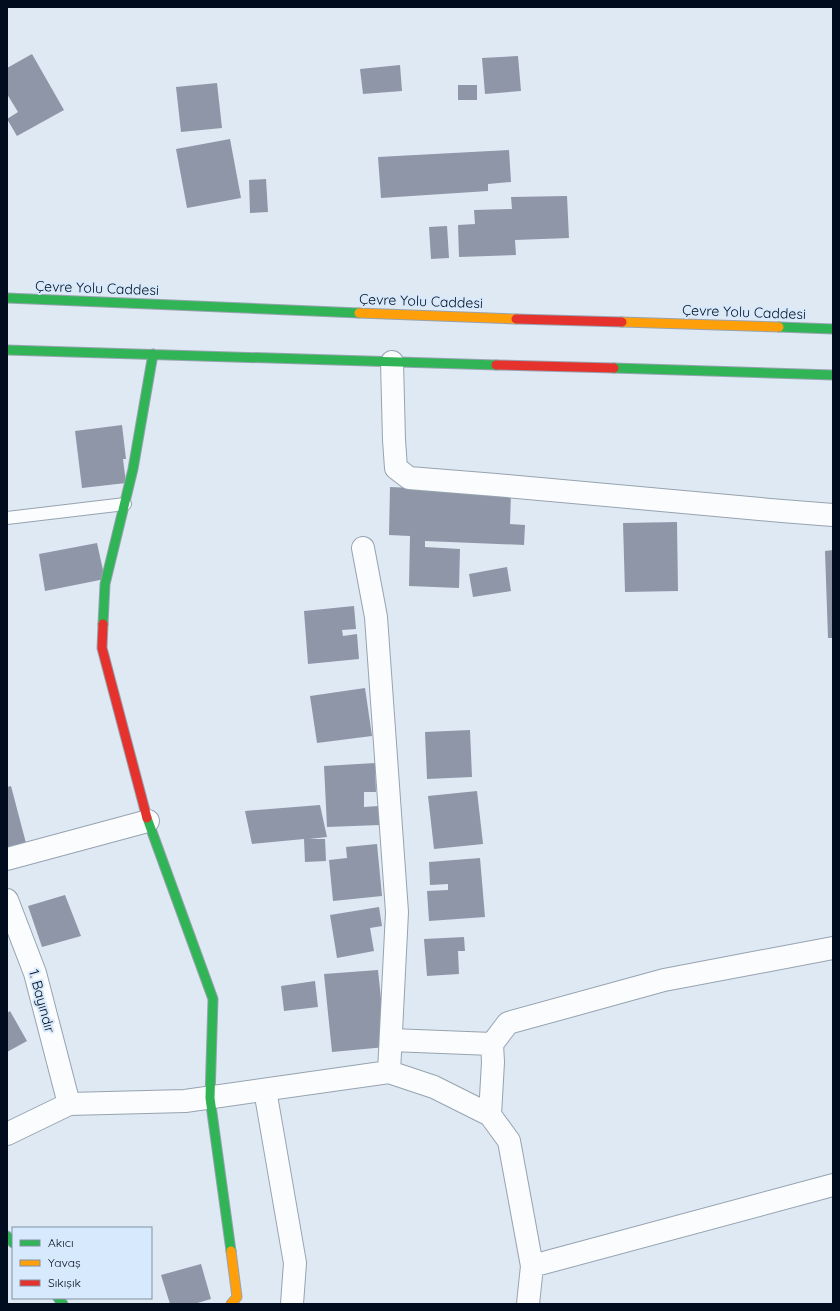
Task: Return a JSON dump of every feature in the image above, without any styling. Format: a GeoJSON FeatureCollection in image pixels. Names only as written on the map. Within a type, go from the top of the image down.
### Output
{"type":"FeatureCollection","features":[{"type":"Feature","properties":{"kind":"main road","name":"Çevre Yolu Caddesi"},"geometry":{"type":"LineString","coordinates":[[7,298],[519,319],[833,329]]}},
{"type":"Feature","properties":{"kind":"main road"},"geometry":{"type":"LineString","coordinates":[[7,350],[833,375]]}},
{"type":"Feature","properties":{"kind":"main road"},"geometry":{"type":"LineString","coordinates":[[153,354],[133,469],[105,584],[102,648],[148,821],[213,1000],[210,1098],[237,1297],[231,1304]]}},
{"type":"Feature","properties":{"kind":"street"},"geometry":{"type":"LineString","coordinates":[[392,362],[396,468],[410,478],[496,484],[833,515]]}},
{"type":"Feature","properties":{"kind":"street"},"geometry":{"type":"LineString","coordinates":[[363,548],[376,617],[397,912],[389,1072]]}},
{"type":"Feature","properties":{"kind":"street"},"geometry":{"type":"LineString","coordinates":[[7,859],[148,821]]}},
{"type":"Feature","properties":{"kind":"street","name":"1. Bayındır"},"geometry":{"type":"LineString","coordinates":[[7,900],[35,973],[69,1104]]}},
{"type":"Feature","properties":{"kind":"street"},"geometry":{"type":"LineString","coordinates":[[490,1115],[494,1062],[492,1044],[508,1023],[664,980],[833,948]]}},
{"type":"Feature","properties":{"kind":"street"},"geometry":{"type":"LineString","coordinates":[[391,1040],[492,1044]]}},
{"type":"Feature","properties":{"kind":"street"},"geometry":{"type":"LineString","coordinates":[[7,1134],[69,1104],[185,1101],[389,1072],[434,1087],[490,1115],[509,1141],[532,1266],[528,1304]]}},
{"type":"Feature","properties":{"kind":"street"},"geometry":{"type":"LineString","coordinates":[[265,1090],[295,1263],[292,1304]]}},
{"type":"Feature","properties":{"kind":"street"},"geometry":{"type":"LineString","coordinates":[[532,1266],[833,1185]]}},
{"type":"Feature","properties":{"kind":"lane"},"geometry":{"type":"LineString","coordinates":[[7,518],[125,504]]}},
{"type":"Feature","properties":{"kind":"building"},"geometry":{"type":"Polygon","coordinates":[[[32,54],[64,110],[17,136],[7,119],[18,112],[7,94],[7,68],[32,54]]]}},
{"type":"Feature","properties":{"kind":"building"},"geometry":{"type":"Polygon","coordinates":[[[518,56],[521,91],[485,94],[482,58],[518,56]]]}},
{"type":"Feature","properties":{"kind":"building"},"geometry":{"type":"Polygon","coordinates":[[[400,65],[402,91],[363,94],[360,69],[400,65]]]}},
{"type":"Feature","properties":{"kind":"building"},"geometry":{"type":"Polygon","coordinates":[[[217,83],[222,128],[181,132],[176,87],[217,83]]]}},
{"type":"Feature","properties":{"kind":"building"},"geometry":{"type":"Polygon","coordinates":[[[458,85],[477,85],[477,100],[458,100],[458,85]]]}},
{"type":"Feature","properties":{"kind":"building"},"geometry":{"type":"Polygon","coordinates":[[[230,139],[241,198],[187,208],[176,149],[230,139]]]}},
{"type":"Feature","properties":{"kind":"building"},"geometry":{"type":"Polygon","coordinates":[[[509,150],[511,182],[488,184],[488,191],[381,198],[378,157],[509,150]]]}},
{"type":"Feature","properties":{"kind":"building"},"geometry":{"type":"Polygon","coordinates":[[[266,179],[268,212],[250,213],[249,180],[266,179]]]}},
{"type":"Feature","properties":{"kind":"building"},"geometry":{"type":"Polygon","coordinates":[[[567,196],[569,238],[515,240],[516,255],[459,257],[458,225],[475,224],[474,210],[512,209],[511,197],[567,196]]]}},
{"type":"Feature","properties":{"kind":"building"},"geometry":{"type":"Polygon","coordinates":[[[447,226],[449,258],[431,259],[429,227],[447,226]]]}},
{"type":"Feature","properties":{"kind":"building"},"geometry":{"type":"Polygon","coordinates":[[[122,425],[126,459],[123,459],[126,483],[82,488],[75,431],[122,425]]]}},
{"type":"Feature","properties":{"kind":"building"},"geometry":{"type":"Polygon","coordinates":[[[390,487],[511,492],[510,524],[525,525],[524,545],[425,541],[425,547],[460,549],[459,588],[409,586],[410,536],[389,535],[390,487]]]}},
{"type":"Feature","properties":{"kind":"building"},"geometry":{"type":"Polygon","coordinates":[[[677,522],[678,591],[625,592],[623,523],[677,522]]]}},
{"type":"Feature","properties":{"kind":"building"},"geometry":{"type":"Polygon","coordinates":[[[97,543],[105,579],[45,591],[39,554],[97,543]]]}},
{"type":"Feature","properties":{"kind":"building"},"geometry":{"type":"Polygon","coordinates":[[[833,550],[833,638],[828,638],[825,551],[833,550]]]}},
{"type":"Feature","properties":{"kind":"building"},"geometry":{"type":"Polygon","coordinates":[[[507,567],[511,591],[473,597],[469,574],[507,567]]]}},
{"type":"Feature","properties":{"kind":"building"},"geometry":{"type":"Polygon","coordinates":[[[354,606],[356,629],[342,630],[343,636],[357,634],[359,659],[308,664],[304,611],[354,606]]]}},
{"type":"Feature","properties":{"kind":"building"},"geometry":{"type":"Polygon","coordinates":[[[365,688],[372,736],[317,743],[310,696],[365,688]]]}},
{"type":"Feature","properties":{"kind":"building"},"geometry":{"type":"Polygon","coordinates":[[[470,730],[472,777],[427,779],[425,732],[470,730]]]}},
{"type":"Feature","properties":{"kind":"building"},"geometry":{"type":"Polygon","coordinates":[[[375,763],[376,792],[364,792],[364,807],[379,806],[380,825],[327,827],[324,766],[375,763]]]}},
{"type":"Feature","properties":{"kind":"building"},"geometry":{"type":"Polygon","coordinates":[[[11,786],[27,847],[7,852],[7,787],[11,786]]]}},
{"type":"Feature","properties":{"kind":"building"},"geometry":{"type":"Polygon","coordinates":[[[477,791],[483,844],[434,849],[428,796],[477,791]]]}},
{"type":"Feature","properties":{"kind":"building"},"geometry":{"type":"Polygon","coordinates":[[[320,805],[327,837],[309,839],[325,839],[326,861],[305,862],[304,839],[252,844],[245,811],[320,805]]]}},
{"type":"Feature","properties":{"kind":"building"},"geometry":{"type":"Polygon","coordinates":[[[377,844],[382,896],[333,901],[329,860],[347,858],[346,847],[377,844]]]}},
{"type":"Feature","properties":{"kind":"building"},"geometry":{"type":"Polygon","coordinates":[[[480,858],[485,917],[429,921],[427,891],[448,890],[448,884],[430,885],[429,862],[480,858]]]}},
{"type":"Feature","properties":{"kind":"building"},"geometry":{"type":"Polygon","coordinates":[[[65,895],[81,936],[42,947],[28,906],[65,895]]]}},
{"type":"Feature","properties":{"kind":"building"},"geometry":{"type":"Polygon","coordinates":[[[379,907],[382,926],[370,928],[374,951],[337,958],[330,915],[379,907]]]}},
{"type":"Feature","properties":{"kind":"building"},"geometry":{"type":"Polygon","coordinates":[[[464,937],[465,951],[458,951],[459,974],[427,976],[424,939],[464,937]]]}},
{"type":"Feature","properties":{"kind":"building"},"geometry":{"type":"Polygon","coordinates":[[[378,970],[386,1047],[332,1052],[324,974],[378,970]]]}},
{"type":"Feature","properties":{"kind":"building"},"geometry":{"type":"Polygon","coordinates":[[[315,981],[318,1007],[284,1011],[281,986],[315,981]]]}},
{"type":"Feature","properties":{"kind":"building"},"geometry":{"type":"Polygon","coordinates":[[[10,1011],[27,1041],[7,1052],[7,1013],[10,1011]]]}},
{"type":"Feature","properties":{"kind":"building"},"geometry":{"type":"Polygon","coordinates":[[[201,1264],[211,1299],[194,1304],[170,1304],[161,1275],[201,1264]]]}},
{"type":"Feature","properties":{"kind":"traffic: fast"},"geometry":{"type":"LineString","coordinates":[[7,298],[359,313]]}},
{"type":"Feature","properties":{"kind":"traffic: fast"},"geometry":{"type":"LineString","coordinates":[[779,327],[833,329]]}},
{"type":"Feature","properties":{"kind":"traffic: fast"},"geometry":{"type":"LineString","coordinates":[[7,350],[496,365]]}},
{"type":"Feature","properties":{"kind":"traffic: fast"},"geometry":{"type":"LineString","coordinates":[[103,624],[105,584],[133,469],[153,354]]}},
{"type":"Feature","properties":{"kind":"traffic: fast"},"geometry":{"type":"LineString","coordinates":[[614,368],[833,375]]}},
{"type":"Feature","properties":{"kind":"traffic: fast"},"geometry":{"type":"LineString","coordinates":[[147,818],[213,999],[210,1098],[231,1251]]}},
{"type":"Feature","properties":{"kind":"traffic: fast"},"geometry":{"type":"LineString","coordinates":[[7,1236],[12,1242]]}},
{"type":"Feature","properties":{"kind":"traffic: fast"},"geometry":{"type":"LineString","coordinates":[[59,1299],[63,1304]]}},
{"type":"Feature","properties":{"kind":"traffic: slow"},"geometry":{"type":"LineString","coordinates":[[359,313],[516,319]]}},
{"type":"Feature","properties":{"kind":"traffic: slow"},"geometry":{"type":"LineString","coordinates":[[622,322],[779,327]]}},
{"type":"Feature","properties":{"kind":"traffic: slow"},"geometry":{"type":"LineString","coordinates":[[231,1251],[237,1297],[231,1304]]}},
{"type":"Feature","properties":{"kind":"traffic: jam"},"geometry":{"type":"LineString","coordinates":[[516,319],[622,322]]}},
{"type":"Feature","properties":{"kind":"traffic: jam"},"geometry":{"type":"LineString","coordinates":[[496,365],[614,368]]}},
{"type":"Feature","properties":{"kind":"traffic: jam"},"geometry":{"type":"LineString","coordinates":[[103,624],[102,648],[147,818]]}}]}
